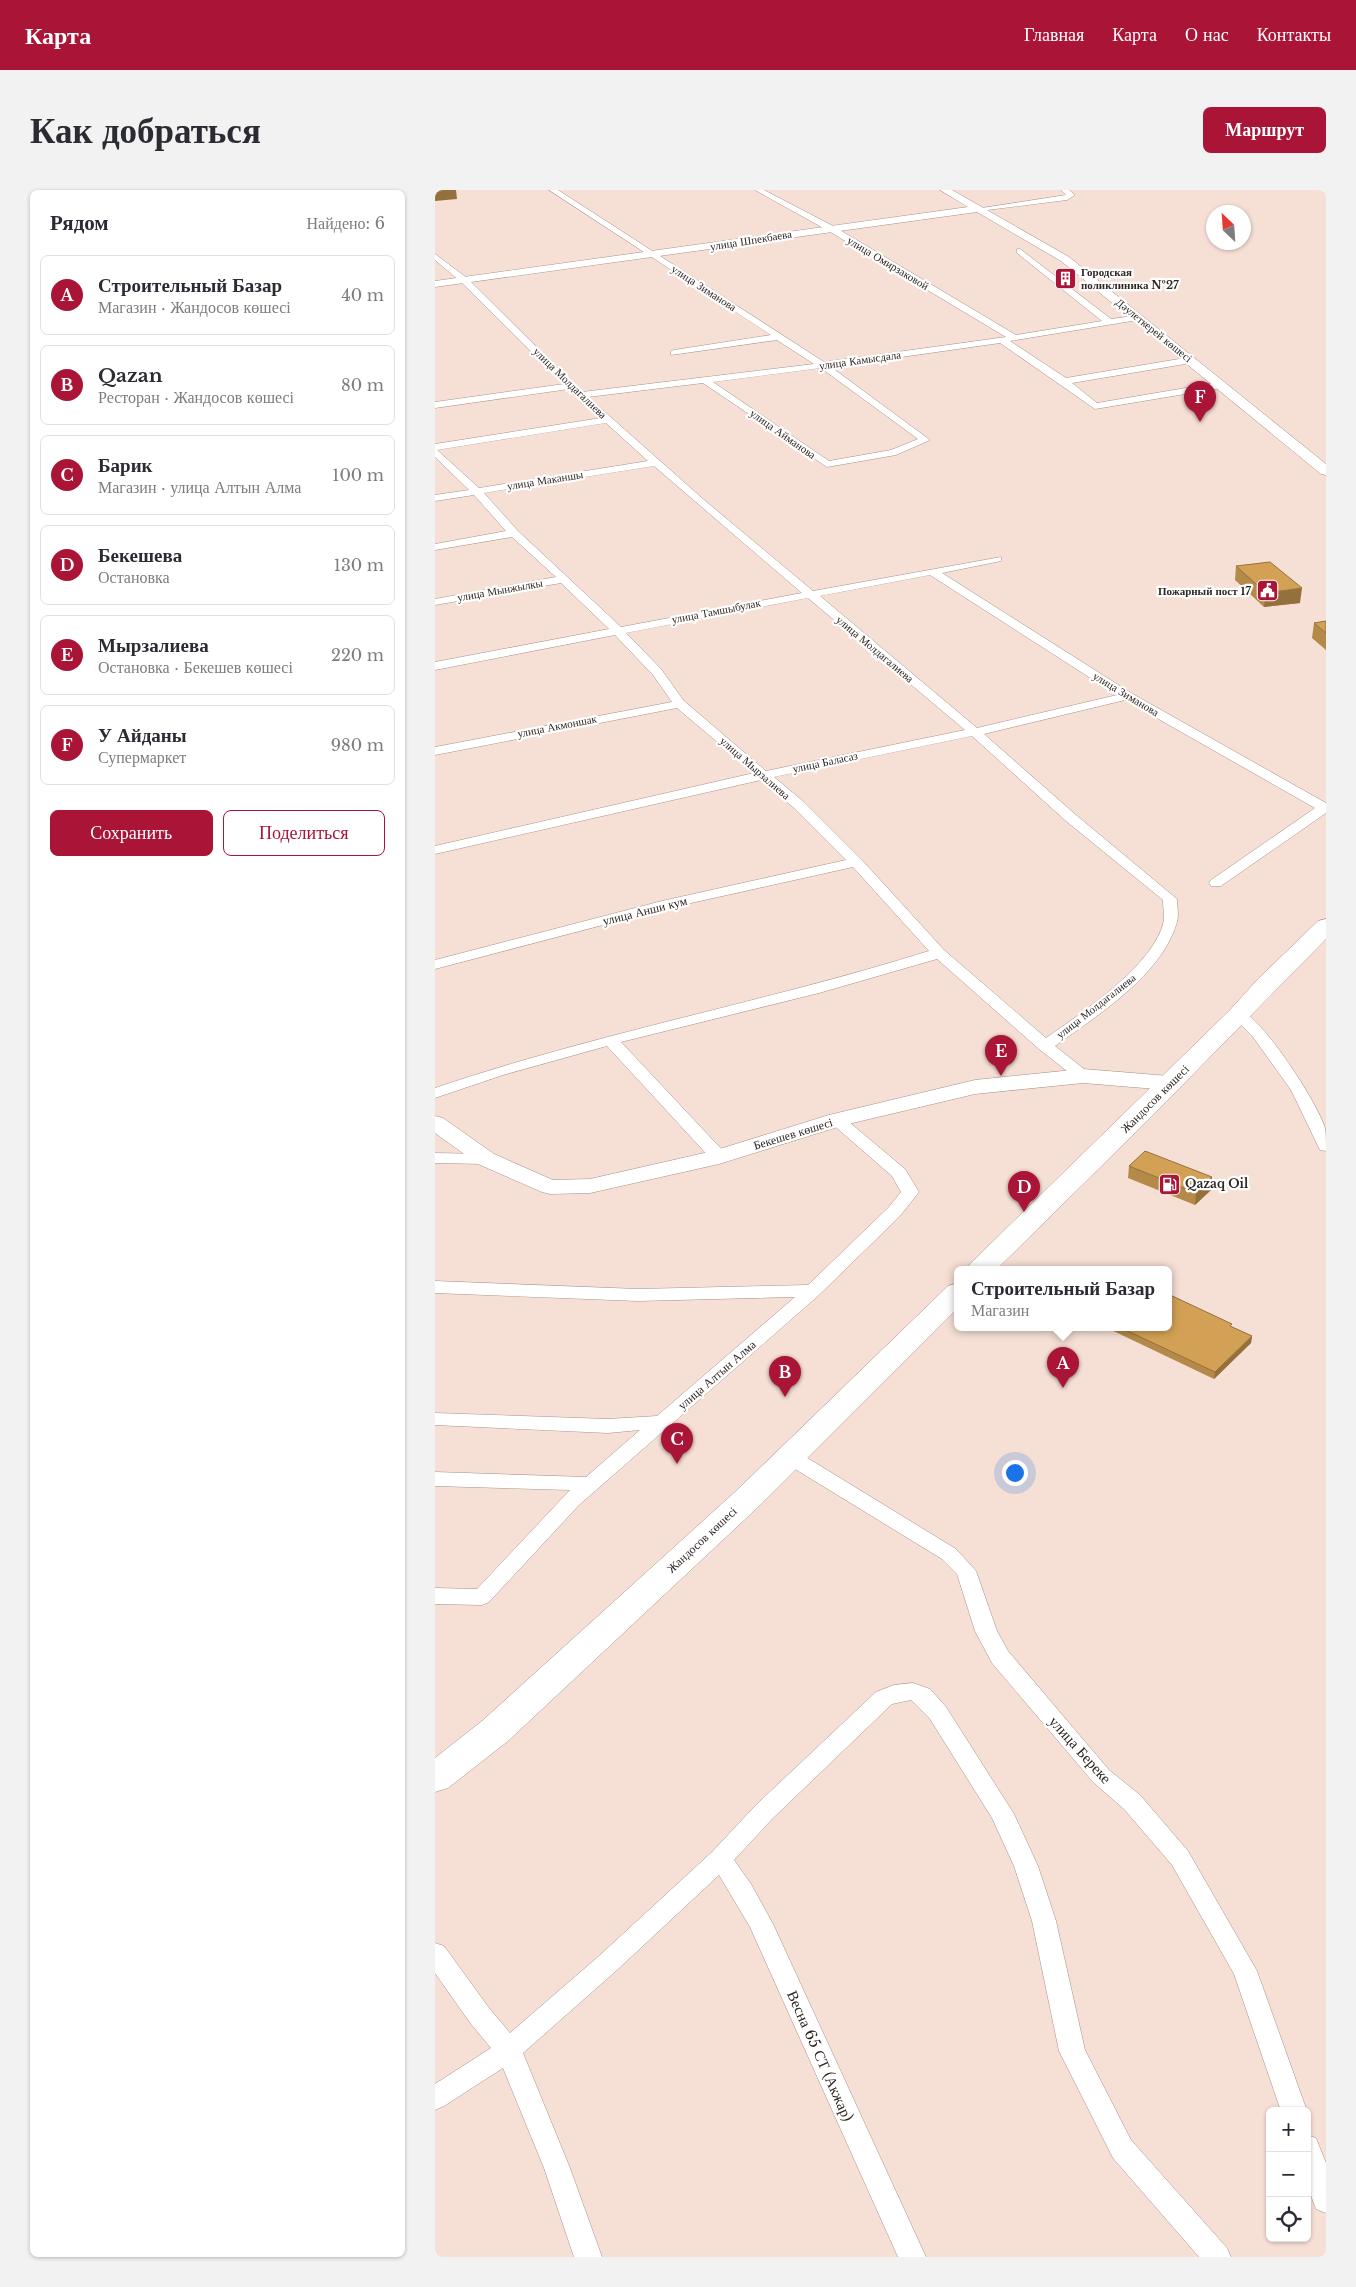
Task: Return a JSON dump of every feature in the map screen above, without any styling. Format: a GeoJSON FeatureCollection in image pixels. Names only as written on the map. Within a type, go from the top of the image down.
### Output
{"type":"FeatureCollection","features":[{"type":"Feature","properties":{"kind":"main road","name":"Дәулеткерей көшесі"},"geometry":{"type":"LineString","coordinates":[[945,190],[1065,260],[1138,317],[1326,471]]}},
{"type":"Feature","properties":{"kind":"main road","name":"улица Шпекбаева"},"geometry":{"type":"LineString","coordinates":[[435,284],[654,255],[829,228],[979,209]]}},
{"type":"Feature","properties":{"kind":"main road","name":"Жандосов көшесі"},"geometry":{"type":"LineString","coordinates":[[984,1266],[1239,1015],[1266,984],[1326,926]]}},
{"type":"Feature","properties":{"kind":"main road","name":"Бекешев көшесі"},"geometry":{"type":"LineString","coordinates":[[435,1123],[486,1159],[550,1187],[590,1186],[719,1156],[837,1120],[975,1087],[1083,1076],[1169,1084]]}},
{"type":"Feature","properties":{"kind":"main road","name":"Жандосов көшесі"},"geometry":{"type":"LineString","coordinates":[[435,1778],[495,1731],[746,1500],[954,1296]]}},
{"type":"Feature","properties":{"kind":"street","name":"улица Зиманова"},"geometry":{"type":"LineString","coordinates":[[553,190],[822,365],[853,388]]}},
{"type":"Feature","properties":{"kind":"street","name":"улица Омирзаковой"},"geometry":{"type":"LineString","coordinates":[[759,190],[829,228],[1016,339]]}},
{"type":"Feature","properties":{"kind":"street","name":"улица Шпекбаева"},"geometry":{"type":"LineString","coordinates":[[979,209],[1066,194]]}},
{"type":"Feature","properties":{"kind":"street"},"geometry":{"type":"LineString","coordinates":[[1020,251],[1075,297],[1109,322]]}},
{"type":"Feature","properties":{"kind":"street","name":"улица Молдагалиева"},"geometry":{"type":"LineString","coordinates":[[435,256],[464,280],[580,395],[655,463],[975,732],[1071,818],[1170,899],[1173,908],[1166,934],[1147,964],[1117,993],[1045,1046]]}},
{"type":"Feature","properties":{"kind":"street","name":"улица Камысдала"},"geometry":{"type":"LineString","coordinates":[[580,395],[706,381],[1003,341],[1138,317]]}},
{"type":"Feature","properties":{"kind":"street"},"geometry":{"type":"LineString","coordinates":[[675,353],[778,337]]}},
{"type":"Feature","properties":{"kind":"street"},"geometry":{"type":"LineString","coordinates":[[1003,341],[1064,381],[1095,406],[1221,385]]}},
{"type":"Feature","properties":{"kind":"street"},"geometry":{"type":"LineString","coordinates":[[1064,381],[1191,360]]}},
{"type":"Feature","properties":{"kind":"street","name":"улица Айманова"},"geometry":{"type":"LineString","coordinates":[[706,381],[827,464],[893,453],[925,440],[853,388]]}},
{"type":"Feature","properties":{"kind":"street"},"geometry":{"type":"LineString","coordinates":[[435,405],[571,386]]}},
{"type":"Feature","properties":{"kind":"street"},"geometry":{"type":"LineString","coordinates":[[435,447],[608,420]]}},
{"type":"Feature","properties":{"kind":"street","name":"улица Мырзалиева"},"geometry":{"type":"LineString","coordinates":[[435,452],[607,624],[617,630],[657,672],[680,704],[799,805],[856,862],[939,953],[1045,1046],[1083,1076]]}},
{"type":"Feature","properties":{"kind":"street","name":"улица Маканшы"},"geometry":{"type":"LineString","coordinates":[[435,498],[655,463]]}},
{"type":"Feature","properties":{"kind":"street"},"geometry":{"type":"LineString","coordinates":[[435,547],[514,533]]}},
{"type":"Feature","properties":{"kind":"street","name":"улица Тамшыбулак"},"geometry":{"type":"LineString","coordinates":[[435,666],[808,593],[997,559]]}},
{"type":"Feature","properties":{"kind":"street","name":"улица Зиманова"},"geometry":{"type":"LineString","coordinates":[[931,571],[1127,696],[1325,808]]}},
{"type":"Feature","properties":{"kind":"street","name":"улица Мынжылкы"},"geometry":{"type":"LineString","coordinates":[[435,602],[564,579]]}},
{"type":"Feature","properties":{"kind":"street","name":"улица Баласаз"},"geometry":{"type":"LineString","coordinates":[[435,850],[764,775],[975,732],[1127,696]]}},
{"type":"Feature","properties":{"kind":"street","name":"улица Акмоншак"},"geometry":{"type":"LineString","coordinates":[[435,751],[556,726],[680,704]]}},
{"type":"Feature","properties":{"kind":"street"},"geometry":{"type":"LineString","coordinates":[[1216,883],[1325,808]]}},
{"type":"Feature","properties":{"kind":"street","name":"улица Анши кум"},"geometry":{"type":"LineString","coordinates":[[435,965],[662,906],[856,862]]}},
{"type":"Feature","properties":{"kind":"street"},"geometry":{"type":"LineString","coordinates":[[435,1093],[475,1078],[611,1041],[875,974],[939,953]]}},
{"type":"Feature","properties":{"kind":"street"},"geometry":{"type":"LineString","coordinates":[[1239,1015],[1259,1034],[1299,1090],[1326,1146]]}},
{"type":"Feature","properties":{"kind":"street"},"geometry":{"type":"LineString","coordinates":[[611,1041],[719,1156]]}},
{"type":"Feature","properties":{"kind":"street","name":"улица Алтын Алма"},"geometry":{"type":"LineString","coordinates":[[435,1596],[482,1597],[572,1500],[813,1291],[894,1212],[910,1192],[899,1172],[837,1120]]}},
{"type":"Feature","properties":{"kind":"street"},"geometry":{"type":"LineString","coordinates":[[435,1158],[486,1159]]}},
{"type":"Feature","properties":{"kind":"street"},"geometry":{"type":"LineString","coordinates":[[435,1287],[639,1295],[813,1291]]}},
{"type":"Feature","properties":{"kind":"street"},"geometry":{"type":"LineString","coordinates":[[435,1419],[608,1426],[664,1422]]}},
{"type":"Feature","properties":{"kind":"street","name":"улица Береке"},"geometry":{"type":"LineString","coordinates":[[789,1456],[949,1554],[966,1571],[986,1631],[1000,1657],[1101,1776],[1132,1802],[1180,1858],[1245,1971],[1293,2107]]}},
{"type":"Feature","properties":{"kind":"street"},"geometry":{"type":"LineString","coordinates":[[435,1479],[591,1484]]}},
{"type":"Feature","properties":{"kind":"street"},"geometry":{"type":"LineString","coordinates":[[435,2098],[509,2050],[720,1859],[764,1812],[884,1698],[893,1692],[913,1691],[923,1695],[938,1713],[1002,1814],[1026,1866],[1049,1939],[1072,2051],[1122,2149],[1217,2257]]}},
{"type":"Feature","properties":{"kind":"street","name":"Весна 65 СТ (Акжар)"},"geometry":{"type":"LineString","coordinates":[[720,1859],[736,1878],[760,1923],[863,2154],[912,2257]]}},
{"type":"Feature","properties":{"kind":"street"},"geometry":{"type":"LineString","coordinates":[[435,1953],[480,2016],[509,2050],[557,2168],[588,2257]]}},
{"type":"Feature","properties":{"kind":"street"},"geometry":{"type":"LineString","coordinates":[[1309,2152],[1326,2200]]}},
{"type":"Feature","properties":{"kind":"building"},"geometry":{"type":"Polygon","coordinates":[[[1270,562],[1302,588],[1266,593],[1236,566],[1270,562]]]}},
{"type":"Feature","properties":{"kind":"building"},"geometry":{"type":"Polygon","coordinates":[[[1326,621],[1326,633],[1314,623],[1326,621]]]}},
{"type":"Feature","properties":{"kind":"building"},"geometry":{"type":"Polygon","coordinates":[[[1145,1151],[1212,1177],[1196,1193],[1129,1166],[1145,1151]]]}},
{"type":"Feature","properties":{"kind":"building"},"geometry":{"type":"Polygon","coordinates":[[[1172,1296],[1232,1324],[1230,1326],[1252,1336],[1215,1372],[1128,1331],[1172,1331],[1172,1296]]]}},
{"type":"Feature","properties":{"kind":"place","name":"Городская поликлиника №27"},"geometry":{"type":"Point","coordinates":[1065,278]}},
{"type":"Feature","properties":{"kind":"place","name":"У Айданы"},"geometry":{"type":"Point","coordinates":[1200,422]}},
{"type":"Feature","properties":{"kind":"place","name":"Пожарный пост 17"},"geometry":{"type":"Point","coordinates":[1267,591]}},
{"type":"Feature","properties":{"kind":"place","name":"Мырзалиева"},"geometry":{"type":"Point","coordinates":[1001,1076]}},
{"type":"Feature","properties":{"kind":"place","name":"Qazaq Oil"},"geometry":{"type":"Point","coordinates":[1169,1184]}},
{"type":"Feature","properties":{"kind":"place","name":"Бекешева"},"geometry":{"type":"Point","coordinates":[1024,1212]}},
{"type":"Feature","properties":{"kind":"place","name":"Строительный Базар"},"geometry":{"type":"Point","coordinates":[1063,1388]}},
{"type":"Feature","properties":{"kind":"place","name":"Qazan"},"geometry":{"type":"Point","coordinates":[785,1397]}},
{"type":"Feature","properties":{"kind":"place","name":"Барик"},"geometry":{"type":"Point","coordinates":[677,1464]}}]}
